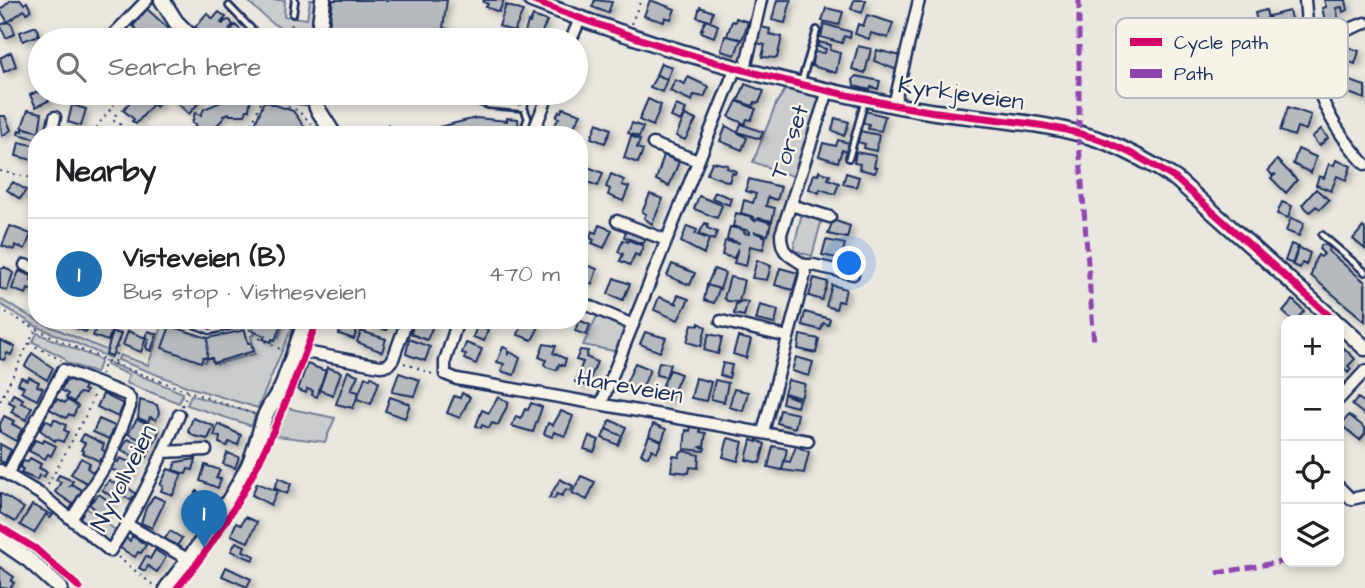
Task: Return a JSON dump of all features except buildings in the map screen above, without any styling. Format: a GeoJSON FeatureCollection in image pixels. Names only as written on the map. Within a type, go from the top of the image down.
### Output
{"type":"FeatureCollection","features":[{"type":"Feature","properties":{"kind":"street"},"geometry":{"type":"LineString","coordinates":[[120,28],[147,0]]}},
{"type":"Feature","properties":{"kind":"street"},"geometry":{"type":"LineString","coordinates":[[162,0],[179,28]]}},
{"type":"Feature","properties":{"kind":"street"},"geometry":{"type":"LineString","coordinates":[[320,28],[324,0]]}},
{"type":"Feature","properties":{"kind":"street","name":"Kyrkjeveien"},"geometry":{"type":"LineString","coordinates":[[531,0],[626,34],[828,91],[894,105],[1036,125],[1105,142],[1176,179],[1328,315]]}},
{"type":"Feature","properties":{"kind":"street"},"geometry":{"type":"LineString","coordinates":[[601,404],[698,161],[741,68],[761,0]]}},
{"type":"Feature","properties":{"kind":"street"},"geometry":{"type":"LineString","coordinates":[[894,105],[919,0]]}},
{"type":"Feature","properties":{"kind":"street"},"geometry":{"type":"LineString","coordinates":[[1306,0],[1307,18]]}},
{"type":"Feature","properties":{"kind":"street"},"geometry":{"type":"LineString","coordinates":[[576,28],[580,19]]}},
{"type":"Feature","properties":{"kind":"street"},"geometry":{"type":"LineString","coordinates":[[1348,30],[1365,23]]}},
{"type":"Feature","properties":{"kind":"street","name":"Torset"},"geometry":{"type":"LineString","coordinates":[[804,265],[785,252],[781,246],[781,234],[828,91]]}},
{"type":"Feature","properties":{"kind":"street"},"geometry":{"type":"LineString","coordinates":[[1320,98],[1331,121],[1365,163]]}},
{"type":"Feature","properties":{"kind":"street"},"geometry":{"type":"LineString","coordinates":[[316,105],[332,126]]}},
{"type":"Feature","properties":{"kind":"street"},"geometry":{"type":"LineString","coordinates":[[536,126],[544,105]]}},
{"type":"Feature","properties":{"kind":"street"},"geometry":{"type":"LineString","coordinates":[[53,126],[55,117]]}},
{"type":"Feature","properties":{"kind":"street"},"geometry":{"type":"LineString","coordinates":[[653,144],[698,161]]}},
{"type":"Feature","properties":{"kind":"street","name":"Torset"},"geometry":{"type":"LineString","coordinates":[[791,205],[830,217]]}},
{"type":"Feature","properties":{"kind":"street"},"geometry":{"type":"LineString","coordinates":[[617,221],[666,240]]}},
{"type":"Feature","properties":{"kind":"street"},"geometry":{"type":"LineString","coordinates":[[763,432],[805,274],[804,265],[853,274]]}},
{"type":"Feature","properties":{"kind":"street"},"geometry":{"type":"LineString","coordinates":[[588,306],[633,325]]}},
{"type":"Feature","properties":{"kind":"street"},"geometry":{"type":"LineString","coordinates":[[721,321],[788,337]]}},
{"type":"Feature","properties":{"kind":"street"},"geometry":{"type":"LineString","coordinates":[[161,583],[214,527],[233,495],[250,464],[265,415],[279,392],[290,351],[301,329]]}},
{"type":"Feature","properties":{"kind":"street"},"geometry":{"type":"LineString","coordinates":[[290,351],[380,366],[388,365],[393,359],[404,329]]}},
{"type":"Feature","properties":{"kind":"street"},"geometry":{"type":"LineString","coordinates":[[444,374],[455,329]]}},
{"type":"Feature","properties":{"kind":"street"},"geometry":{"type":"LineString","coordinates":[[1344,329],[1365,348]]}},
{"type":"Feature","properties":{"kind":"street"},"geometry":{"type":"LineString","coordinates":[[4,471],[63,370],[127,395],[130,407],[109,460],[72,518]]}},
{"type":"Feature","properties":{"kind":"street"},"geometry":{"type":"LineString","coordinates":[[1344,390],[1365,371]]}},
{"type":"Feature","properties":{"kind":"street","name":"Hareveien"},"geometry":{"type":"LineString","coordinates":[[444,374],[457,379],[808,441]]}},
{"type":"Feature","properties":{"kind":"street","name":"Nyvollveien"},"geometry":{"type":"LineString","coordinates":[[4,471],[42,495],[110,551],[128,524],[179,415]]}},
{"type":"Feature","properties":{"kind":"street"},"geometry":{"type":"LineString","coordinates":[[163,452],[206,450]]}},
{"type":"Feature","properties":{"kind":"street"},"geometry":{"type":"LineString","coordinates":[[1344,492],[1351,499],[1365,496]]}},
{"type":"Feature","properties":{"kind":"street"},"geometry":{"type":"LineString","coordinates":[[128,524],[184,556]]}},
{"type":"Feature","properties":{"kind":"street"},"geometry":{"type":"LineString","coordinates":[[0,540],[29,560],[60,588]]}},
{"type":"Feature","properties":{"kind":"lane"},"geometry":{"type":"LineString","coordinates":[[293,14],[295,0]]}},
{"type":"Feature","properties":{"kind":"lane"},"geometry":{"type":"LineString","coordinates":[[229,6],[250,28]]}},
{"type":"Feature","properties":{"kind":"lane"},"geometry":{"type":"LineString","coordinates":[[800,84],[817,30]]}},
{"type":"Feature","properties":{"kind":"lane"},"geometry":{"type":"LineString","coordinates":[[849,158],[866,99]]}},
{"type":"Feature","properties":{"kind":"lane"},"geometry":{"type":"LineString","coordinates":[[488,105],[524,108]]}},
{"type":"Feature","properties":{"kind":"lane"},"geometry":{"type":"LineString","coordinates":[[524,105],[528,118],[525,126]]}},
{"type":"Feature","properties":{"kind":"lane"},"geometry":{"type":"LineString","coordinates":[[1322,235],[1365,272]]}},
{"type":"Feature","properties":{"kind":"path"},"geometry":{"type":"LineString","coordinates":[[626,34],[641,0]]}},
{"type":"Feature","properties":{"kind":"path"},"geometry":{"type":"LineString","coordinates":[[292,24],[292,28]]}},
{"type":"Feature","properties":{"kind":"path"},"geometry":{"type":"LineString","coordinates":[[98,126],[112,105]]}},
{"type":"Feature","properties":{"kind":"path"},"geometry":{"type":"LineString","coordinates":[[251,126],[260,105]]}},
{"type":"Feature","properties":{"kind":"path"},"geometry":{"type":"LineString","coordinates":[[285,106],[297,110],[314,126]]}},
{"type":"Feature","properties":{"kind":"path"},"geometry":{"type":"LineString","coordinates":[[108,109],[116,115],[114,121],[123,126]]}},
{"type":"Feature","properties":{"kind":"path"},"geometry":{"type":"LineString","coordinates":[[382,126],[390,124]]}},
{"type":"Feature","properties":{"kind":"path"},"geometry":{"type":"LineString","coordinates":[[0,171],[28,177]]}},
{"type":"Feature","properties":{"kind":"path"},"geometry":{"type":"LineString","coordinates":[[0,309],[28,326]]}},
{"type":"Feature","properties":{"kind":"path"},"geometry":{"type":"LineString","coordinates":[[113,363],[122,329]]}},
{"type":"Feature","properties":{"kind":"path"},"geometry":{"type":"LineString","coordinates":[[250,329],[255,336],[290,351]]}},
{"type":"Feature","properties":{"kind":"path"},"geometry":{"type":"LineString","coordinates":[[0,401],[35,330],[113,363],[259,415]]}},
{"type":"Feature","properties":{"kind":"path"},"geometry":{"type":"LineString","coordinates":[[29,342],[61,359],[63,370]]}},
{"type":"Feature","properties":{"kind":"path"},"geometry":{"type":"LineString","coordinates":[[42,495],[87,413],[105,359]]}},
{"type":"Feature","properties":{"kind":"path"},"geometry":{"type":"LineString","coordinates":[[393,359],[435,375],[444,374]]}},
{"type":"Feature","properties":{"kind":"path"},"geometry":{"type":"LineString","coordinates":[[179,415],[188,391]]}},
{"type":"Feature","properties":{"kind":"path"},"geometry":{"type":"LineString","coordinates":[[110,551],[161,583]]}},
{"type":"Feature","properties":{"kind":"shaded area"},"geometry":{"type":"Polygon","coordinates":[[[247,0],[285,0],[284,16],[307,19],[310,0],[316,0],[310,28],[281,28],[247,0]]]}},
{"type":"Feature","properties":{"kind":"shaded area"},"geometry":{"type":"Polygon","coordinates":[[[789,84],[820,99],[795,177],[753,162],[776,104],[789,84]]]}},
{"type":"Feature","properties":{"kind":"shaded area"},"geometry":{"type":"Polygon","coordinates":[[[802,213],[822,219],[812,256],[793,250],[802,213]]]}},
{"type":"Feature","properties":{"kind":"shaded area"},"geometry":{"type":"Polygon","coordinates":[[[0,299],[28,315],[28,321],[0,304],[0,299]]]}},
{"type":"Feature","properties":{"kind":"shaded area"},"geometry":{"type":"Polygon","coordinates":[[[600,310],[628,324],[619,352],[583,345],[600,310]]]}},
{"type":"Feature","properties":{"kind":"shaded area"},"geometry":{"type":"Polygon","coordinates":[[[43,329],[56,329],[113,353],[110,358],[43,329]]]}},
{"type":"Feature","properties":{"kind":"shaded area"},"geometry":{"type":"Polygon","coordinates":[[[161,329],[173,329],[166,347],[205,362],[208,356],[216,357],[217,364],[255,354],[251,336],[260,330],[279,337],[282,329],[291,329],[258,408],[192,388],[118,360],[120,355],[148,365],[161,329]]]}},
{"type":"Feature","properties":{"kind":"shaded area"},"geometry":{"type":"Polygon","coordinates":[[[37,333],[101,360],[96,373],[67,363],[63,357],[33,342],[37,333]]]}},
{"type":"Feature","properties":{"kind":"shaded area"},"geometry":{"type":"Polygon","coordinates":[[[107,362],[183,393],[179,403],[126,383],[129,375],[106,365],[107,362]]]}},
{"type":"Feature","properties":{"kind":"shaded area"},"geometry":{"type":"Polygon","coordinates":[[[191,395],[255,414],[252,426],[187,405],[191,395]]]}},
{"type":"Feature","properties":{"kind":"shaded area"},"geometry":{"type":"Polygon","coordinates":[[[287,408],[335,418],[325,442],[276,436],[287,408]]]}},
{"type":"Feature","properties":{"kind":"shaded area"},"geometry":{"type":"Polygon","coordinates":[[[85,507],[118,532],[112,540],[105,542],[83,524],[80,515],[85,507]]]}},
{"type":"Feature","properties":{"kind":"marked path"},"geometry":{"type":"LineString","coordinates":[[1079,0],[1079,143],[1094,344]]}},
{"type":"Feature","properties":{"kind":"marked path"},"geometry":{"type":"LineString","coordinates":[[1217,573],[1281,562]]}},
{"type":"Feature","properties":{"kind":"cycle path"},"geometry":{"type":"LineString","coordinates":[[531,0],[655,44],[781,80],[905,107],[1063,130],[1106,142],[1176,179],[1328,315]]}},
{"type":"Feature","properties":{"kind":"cycle path"},"geometry":{"type":"LineString","coordinates":[[177,588],[201,558],[242,494],[275,426],[314,329]]}},
{"type":"Feature","properties":{"kind":"cycle path"},"geometry":{"type":"LineString","coordinates":[[0,527],[36,549],[80,588]]}},
{"type":"Feature","properties":{"kind":"place","name":"Visteveien (B)"},"geometry":{"type":"Point","coordinates":[204,548]}}]}
